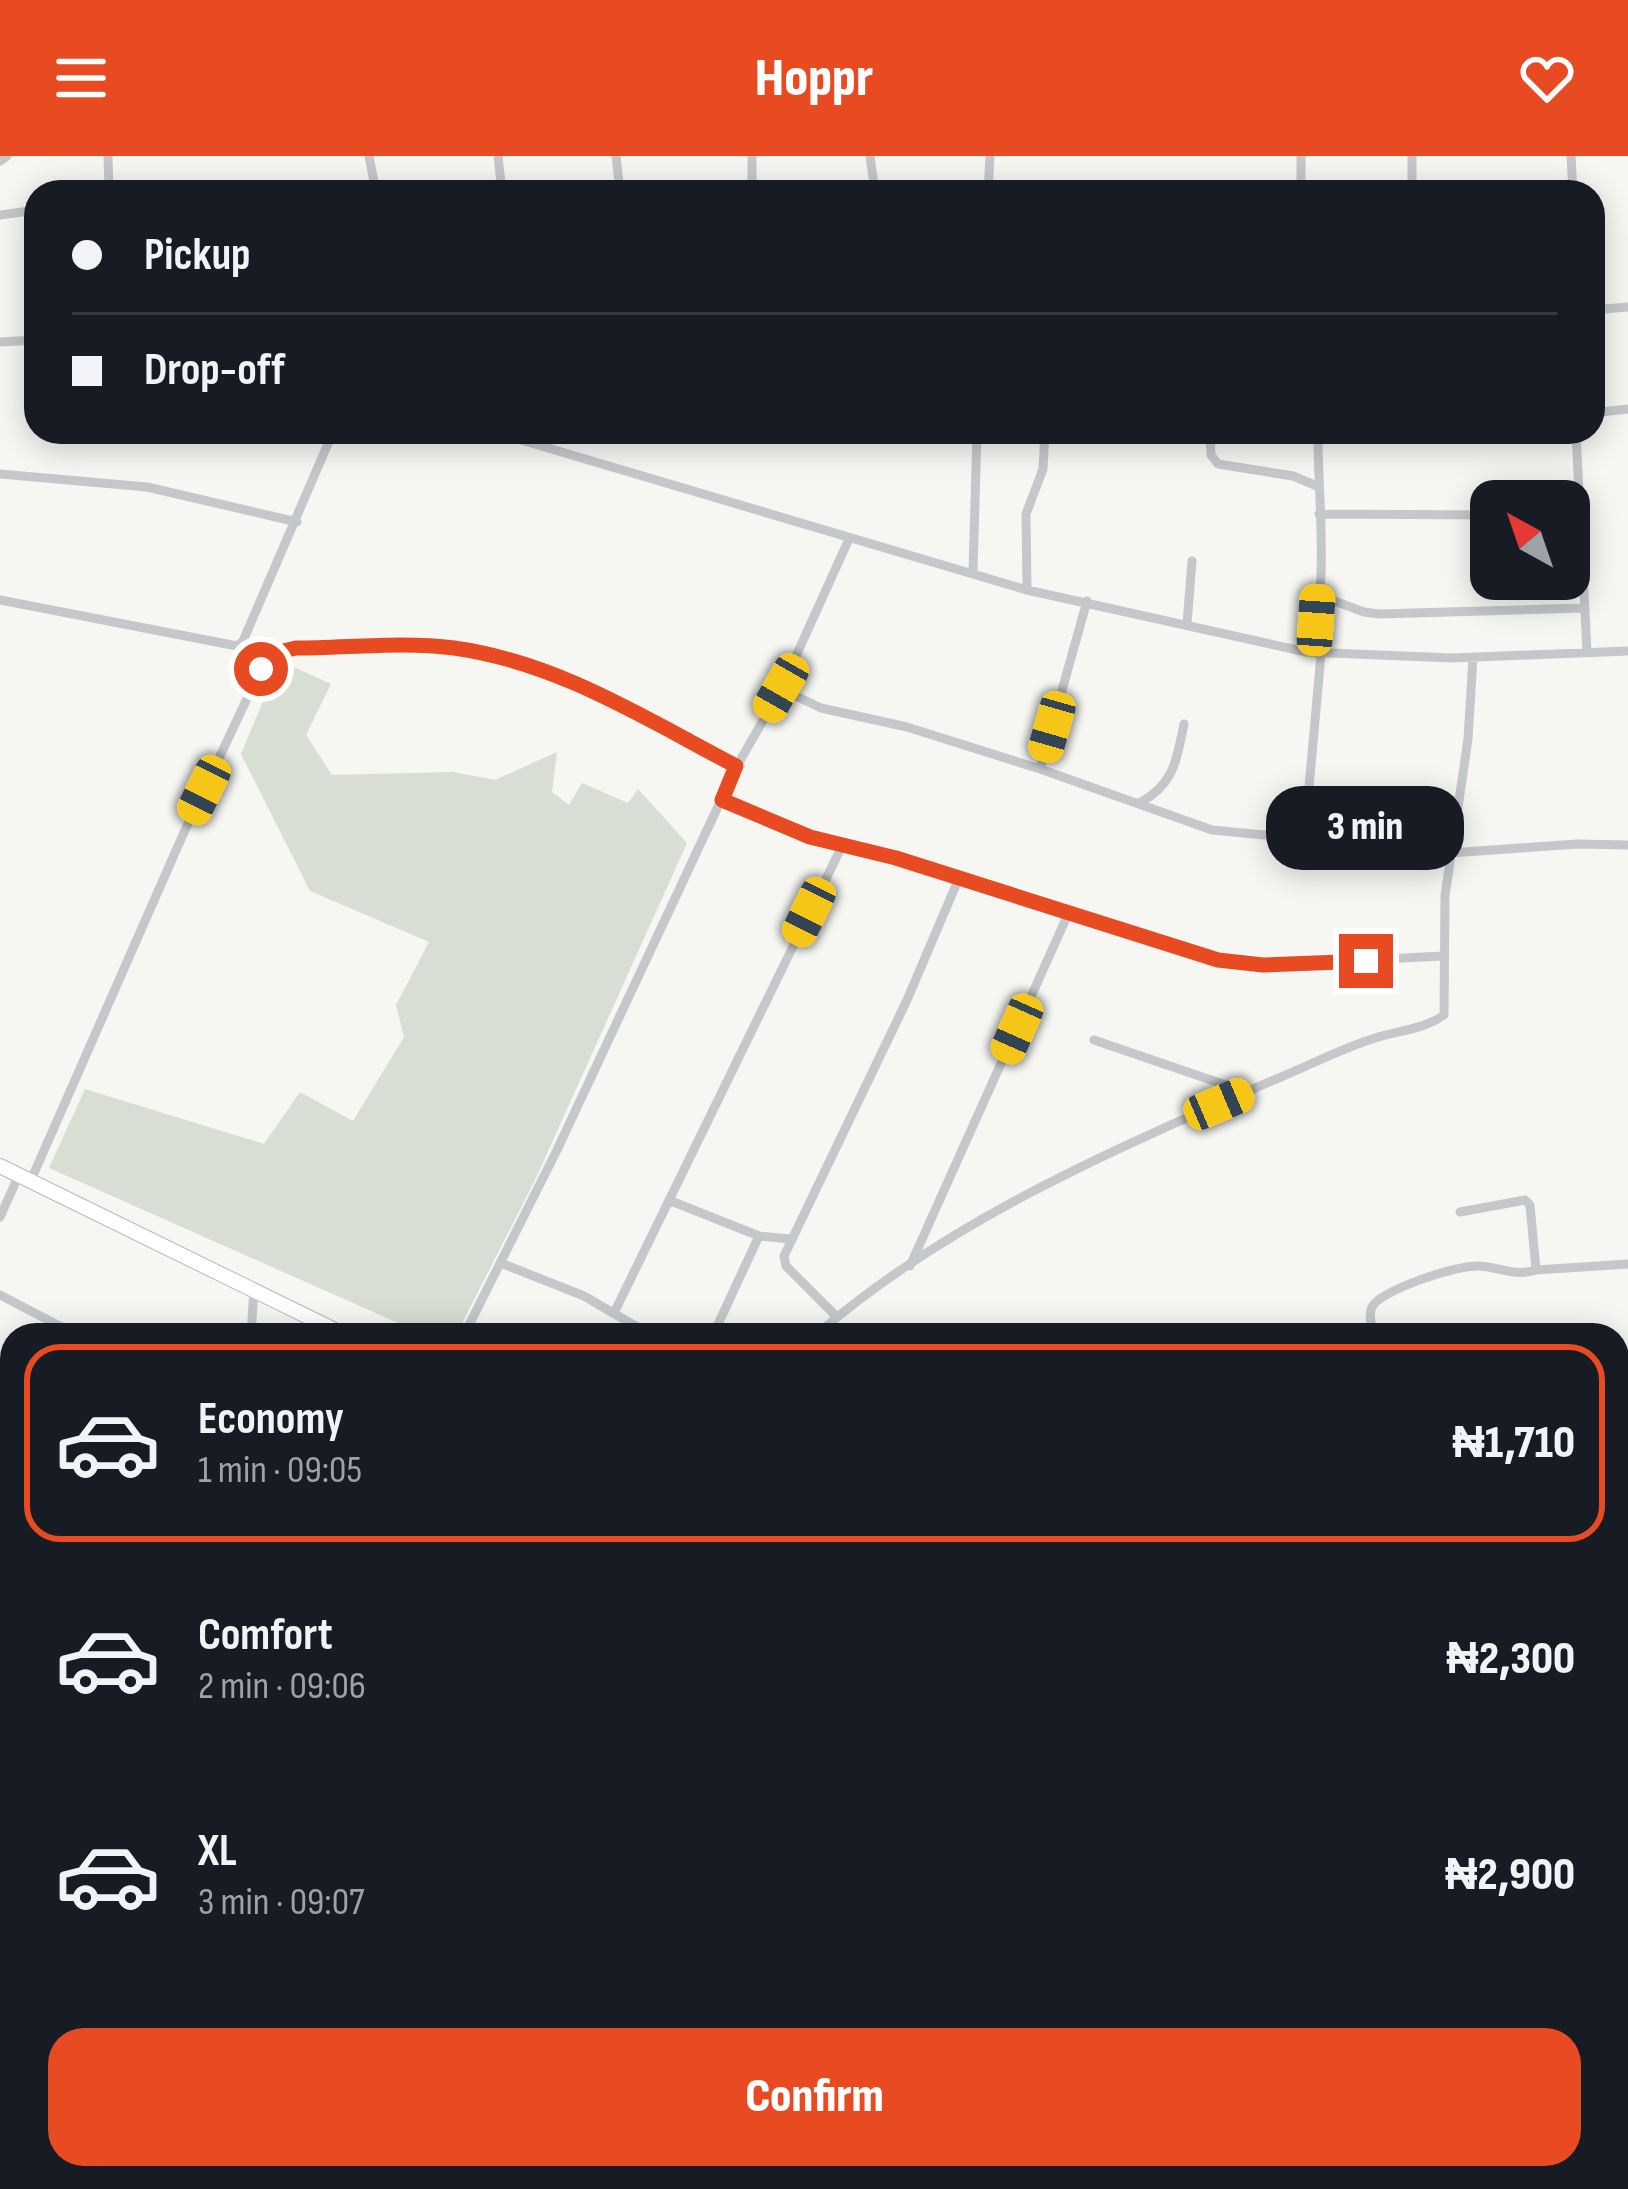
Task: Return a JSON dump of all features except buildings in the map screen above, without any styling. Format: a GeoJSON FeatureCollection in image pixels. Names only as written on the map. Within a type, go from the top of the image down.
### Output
{"type":"FeatureCollection","features":[{"type":"Feature","properties":{"kind":"main road"},"geometry":{"type":"LineString","coordinates":[[0,1166],[254,1289],[308,1323]]}},
{"type":"Feature","properties":{"kind":"street"},"geometry":{"type":"LineString","coordinates":[[0,600],[233,647],[243,641],[328,444]]}},
{"type":"Feature","properties":{"kind":"street"},"geometry":{"type":"LineString","coordinates":[[534,444],[1027,590],[1306,652],[1473,657],[1628,651]]}},
{"type":"Feature","properties":{"kind":"street"},"geometry":{"type":"LineString","coordinates":[[973,572],[977,444]]}},
{"type":"Feature","properties":{"kind":"street"},"geometry":{"type":"LineString","coordinates":[[1027,590],[1026,514],[1043,469],[1045,444]]}},
{"type":"Feature","properties":{"kind":"street"},"geometry":{"type":"LineString","coordinates":[[1211,444],[1218,464],[1293,476],[1317,486]]}},
{"type":"Feature","properties":{"kind":"street"},"geometry":{"type":"LineString","coordinates":[[1306,652],[1314,634],[1318,595],[1318,444]]}},
{"type":"Feature","properties":{"kind":"street"},"geometry":{"type":"LineString","coordinates":[[1574,480],[1576,444]]}},
{"type":"Feature","properties":{"kind":"street"},"geometry":{"type":"LineString","coordinates":[[0,474],[147,487],[296,522]]}},
{"type":"Feature","properties":{"kind":"street"},"geometry":{"type":"LineString","coordinates":[[1319,514],[1470,515]]}},
{"type":"Feature","properties":{"kind":"street"},"geometry":{"type":"LineString","coordinates":[[470,1323],[736,766],[781,688],[849,538]]}},
{"type":"Feature","properties":{"kind":"street"},"geometry":{"type":"LineString","coordinates":[[1187,624],[1192,561]]}},
{"type":"Feature","properties":{"kind":"street"},"geometry":{"type":"LineString","coordinates":[[1318,595],[1379,614],[1584,608]]}},
{"type":"Feature","properties":{"kind":"street"},"geometry":{"type":"LineString","coordinates":[[1583,600],[1587,652]]}},
{"type":"Feature","properties":{"kind":"street"},"geometry":{"type":"LineString","coordinates":[[1040,769],[1087,602]]}},
{"type":"Feature","properties":{"kind":"street"},"geometry":{"type":"LineString","coordinates":[[0,1217],[25,1177],[261,669],[279,652],[452,647],[512,660],[559,674],[736,766]]}},
{"type":"Feature","properties":{"kind":"street"},"geometry":{"type":"LineString","coordinates":[[1305,832],[1321,654]]}},
{"type":"Feature","properties":{"kind":"street"},"geometry":{"type":"LineString","coordinates":[[830,1323],[910,1266],[1066,1175],[1370,1039],[1441,1018],[1450,853],[1468,739],[1473,657]]}},
{"type":"Feature","properties":{"kind":"street"},"geometry":{"type":"LineString","coordinates":[[781,688],[820,708],[907,727],[1212,830],[1240,834],[1342,828],[1453,832]]}},
{"type":"Feature","properties":{"kind":"street"},"geometry":{"type":"LineString","coordinates":[[1140,803],[1168,781],[1184,724]]}},
{"type":"Feature","properties":{"kind":"street"},"geometry":{"type":"LineString","coordinates":[[722,800],[810,837],[1234,963],[1443,956]]}},
{"type":"Feature","properties":{"kind":"street"},"geometry":{"type":"LineString","coordinates":[[614,1313],[843,844]]}},
{"type":"Feature","properties":{"kind":"street"},"geometry":{"type":"LineString","coordinates":[[1450,853],[1628,845]]}},
{"type":"Feature","properties":{"kind":"street"},"geometry":{"type":"LineString","coordinates":[[837,1317],[785,1267],[784,1256],[907,1000],[959,878]]}},
{"type":"Feature","properties":{"kind":"street"},"geometry":{"type":"LineString","coordinates":[[910,1266],[1069,912]]}},
{"type":"Feature","properties":{"kind":"street"},"geometry":{"type":"LineString","coordinates":[[1094,1040],[1246,1092]]}},
{"type":"Feature","properties":{"kind":"street"},"geometry":{"type":"LineString","coordinates":[[1460,1212],[1525,1200],[1530,1204],[1536,1270]]}},
{"type":"Feature","properties":{"kind":"street"},"geometry":{"type":"LineString","coordinates":[[671,1201],[759,1236],[791,1239]]}},
{"type":"Feature","properties":{"kind":"street"},"geometry":{"type":"LineString","coordinates":[[719,1323],[759,1236]]}},
{"type":"Feature","properties":{"kind":"street"},"geometry":{"type":"LineString","coordinates":[[501,1263],[631,1323]]}},
{"type":"Feature","properties":{"kind":"street"},"geometry":{"type":"LineString","coordinates":[[1371,1323],[1369,1312],[1385,1294],[1473,1265],[1521,1274],[1628,1264]]}},
{"type":"Feature","properties":{"kind":"street"},"geometry":{"type":"LineString","coordinates":[[252,1323],[254,1289]]}},
{"type":"Feature","properties":{"kind":"street"},"geometry":{"type":"LineString","coordinates":[[0,1295],[54,1323]]}},
{"type":"Feature","properties":{"kind":"shaded area"},"geometry":{"type":"Polygon","coordinates":[[[280,661],[331,684],[306,735],[332,775],[453,772],[495,780],[557,752],[552,792],[569,805],[582,783],[628,803],[638,789],[687,843],[536,1178],[462,1323],[398,1323],[49,1168],[85,1089],[264,1144],[300,1092],[353,1121],[404,1037],[396,1005],[429,942],[310,891],[241,754],[280,661]]]}},
{"type":"Feature","properties":{"kind":"route"},"geometry":{"type":"LineString","coordinates":[[261,669],[279,652],[296,648],[452,647],[512,660],[559,674],[736,766],[722,800],[810,837],[896,858],[1218,960],[1263,965],[1366,961]]}}]}
